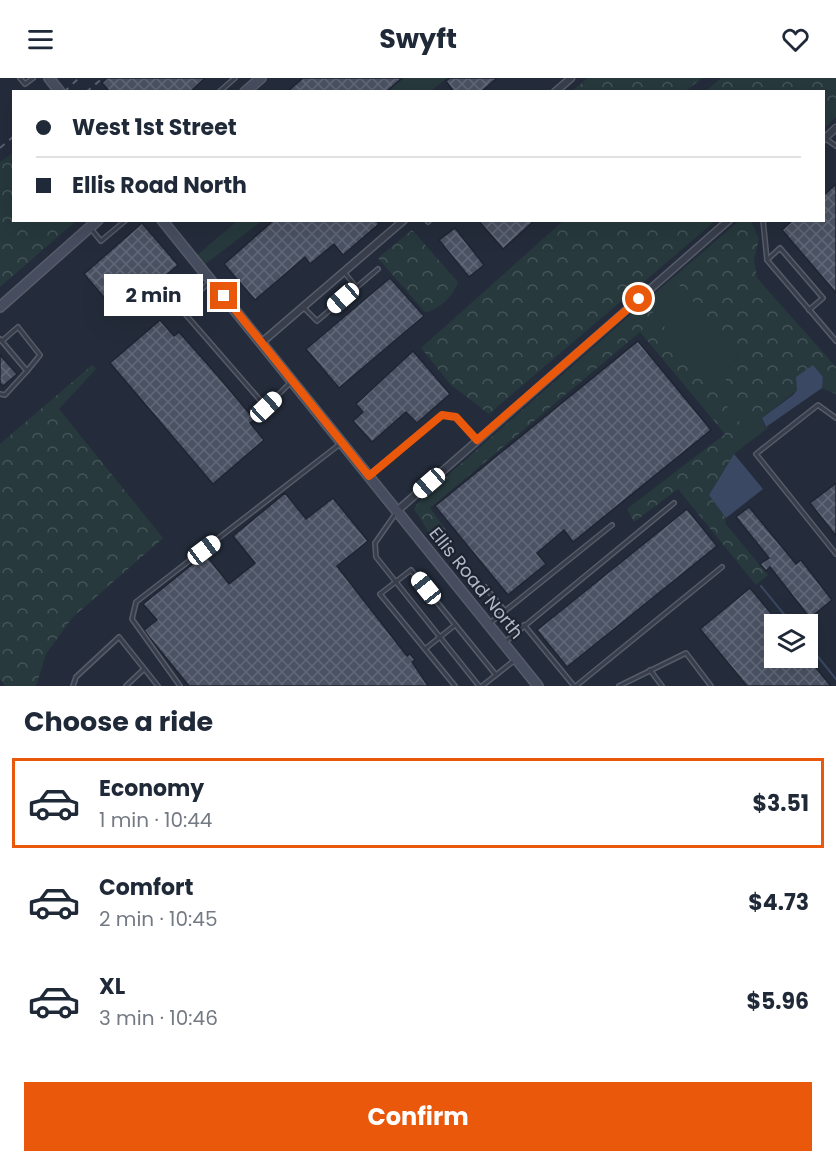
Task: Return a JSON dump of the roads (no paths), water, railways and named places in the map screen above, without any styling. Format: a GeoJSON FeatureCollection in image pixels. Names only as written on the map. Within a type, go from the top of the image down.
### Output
{"type":"FeatureCollection","features":[{"type":"Feature","properties":{"kind":"street"},"geometry":{"type":"LineString","coordinates":[[49,78],[58,90]]}},
{"type":"Feature","properties":{"kind":"street"},"geometry":{"type":"LineString","coordinates":[[247,90],[259,78]]}},
{"type":"Feature","properties":{"kind":"street"},"geometry":{"type":"LineString","coordinates":[[557,90],[571,78]]}},
{"type":"Feature","properties":{"kind":"street"},"geometry":{"type":"LineString","coordinates":[[0,307],[96,222]]}},
{"type":"Feature","properties":{"kind":"street","name":"Ellis Road North"},"geometry":{"type":"LineString","coordinates":[[164,222],[538,686]]}},
{"type":"Feature","properties":{"kind":"street"},"geometry":{"type":"LineString","coordinates":[[261,343],[402,222]]}},
{"type":"Feature","properties":{"kind":"street"},"geometry":{"type":"LineString","coordinates":[[397,511],[727,222]]}},
{"type":"Feature","properties":{"kind":"lane"},"geometry":{"type":"LineString","coordinates":[[20,78],[25,84],[33,78]]}},
{"type":"Feature","properties":{"kind":"lane"},"geometry":{"type":"LineString","coordinates":[[221,90],[235,78]]}},
{"type":"Feature","properties":{"kind":"lane"},"geometry":{"type":"LineString","coordinates":[[89,228],[101,241],[124,222]]}},
{"type":"Feature","properties":{"kind":"lane"},"geometry":{"type":"LineString","coordinates":[[765,222],[767,260],[836,341]]}},
{"type":"Feature","properties":{"kind":"lane"},"geometry":{"type":"LineString","coordinates":[[767,260],[780,248],[823,298],[809,310]]}},
{"type":"Feature","properties":{"kind":"lane"},"geometry":{"type":"LineString","coordinates":[[303,307],[317,321],[378,268]]}},
{"type":"Feature","properties":{"kind":"lane"},"geometry":{"type":"LineString","coordinates":[[344,272],[357,287]]}},
{"type":"Feature","properties":{"kind":"lane"},"geometry":{"type":"LineString","coordinates":[[211,281],[180,308],[266,407],[292,381]]}},
{"type":"Feature","properties":{"kind":"lane"},"geometry":{"type":"LineString","coordinates":[[0,394],[5,395],[27,371],[40,355],[18,327],[1,340],[27,371]]}},
{"type":"Feature","properties":{"kind":"lane"},"geometry":{"type":"LineString","coordinates":[[836,418],[818,405],[756,454],[836,554]]}},
{"type":"Feature","properties":{"kind":"lane"},"geometry":{"type":"LineString","coordinates":[[369,476],[442,415],[456,417],[477,440]]}},
{"type":"Feature","properties":{"kind":"lane"},"geometry":{"type":"LineString","coordinates":[[180,686],[132,619],[136,602],[341,443]]}},
{"type":"Feature","properties":{"kind":"lane"},"geometry":{"type":"LineString","coordinates":[[504,643],[674,503]]}},
{"type":"Feature","properties":{"kind":"lane"},"geometry":{"type":"LineString","coordinates":[[397,511],[374,548],[376,557],[439,638],[481,686],[516,659]]}},
{"type":"Feature","properties":{"kind":"lane"},"geometry":{"type":"LineString","coordinates":[[488,624],[612,525]]}},
{"type":"Feature","properties":{"kind":"lane"},"geometry":{"type":"LineString","coordinates":[[524,625],[575,686],[722,567]]}},
{"type":"Feature","properties":{"kind":"lane"},"geometry":{"type":"LineString","coordinates":[[455,686],[380,594],[411,570],[496,675]]}},
{"type":"Feature","properties":{"kind":"lane"},"geometry":{"type":"LineString","coordinates":[[485,587],[506,611]]}},
{"type":"Feature","properties":{"kind":"lane"},"geometry":{"type":"LineString","coordinates":[[425,649],[455,625]]}},
{"type":"Feature","properties":{"kind":"lane"},"geometry":{"type":"LineString","coordinates":[[73,686],[76,677],[119,637],[158,686]]}},
{"type":"Feature","properties":{"kind":"lane"},"geometry":{"type":"LineString","coordinates":[[619,686],[686,653],[711,686]]}},
{"type":"Feature","properties":{"kind":"lane"},"geometry":{"type":"LineString","coordinates":[[126,686],[144,669]]}},
{"type":"Feature","properties":{"kind":"lane"},"geometry":{"type":"LineString","coordinates":[[650,670],[662,686]]}},
{"type":"Feature","properties":{"kind":"water"},"geometry":{"type":"Polygon","coordinates":[[[813,365],[823,377],[822,388],[766,427],[762,418],[793,395],[797,390],[796,377],[813,365]]]}},
{"type":"Feature","properties":{"kind":"water"},"geometry":{"type":"Polygon","coordinates":[[[734,454],[763,489],[726,518],[709,495],[734,454]]]}},
{"type":"Feature","properties":{"kind":"waterway"},"geometry":{"type":"LineString","coordinates":[[761,586],[784,614]]}},
{"type":"Feature","properties":{"kind":"waterway"},"geometry":{"type":"LineString","coordinates":[[818,657],[836,679]]}},
{"type":"Feature","properties":{"kind":"railway"},"geometry":{"type":"LineString","coordinates":[[66,90],[79,78]]}},
{"type":"Feature","properties":{"kind":"railway"},"geometry":{"type":"LineString","coordinates":[[88,90],[103,78]]}},
{"type":"Feature","properties":{"kind":"railway"},"geometry":{"type":"LineString","coordinates":[[0,148],[12,138]]}}]}
